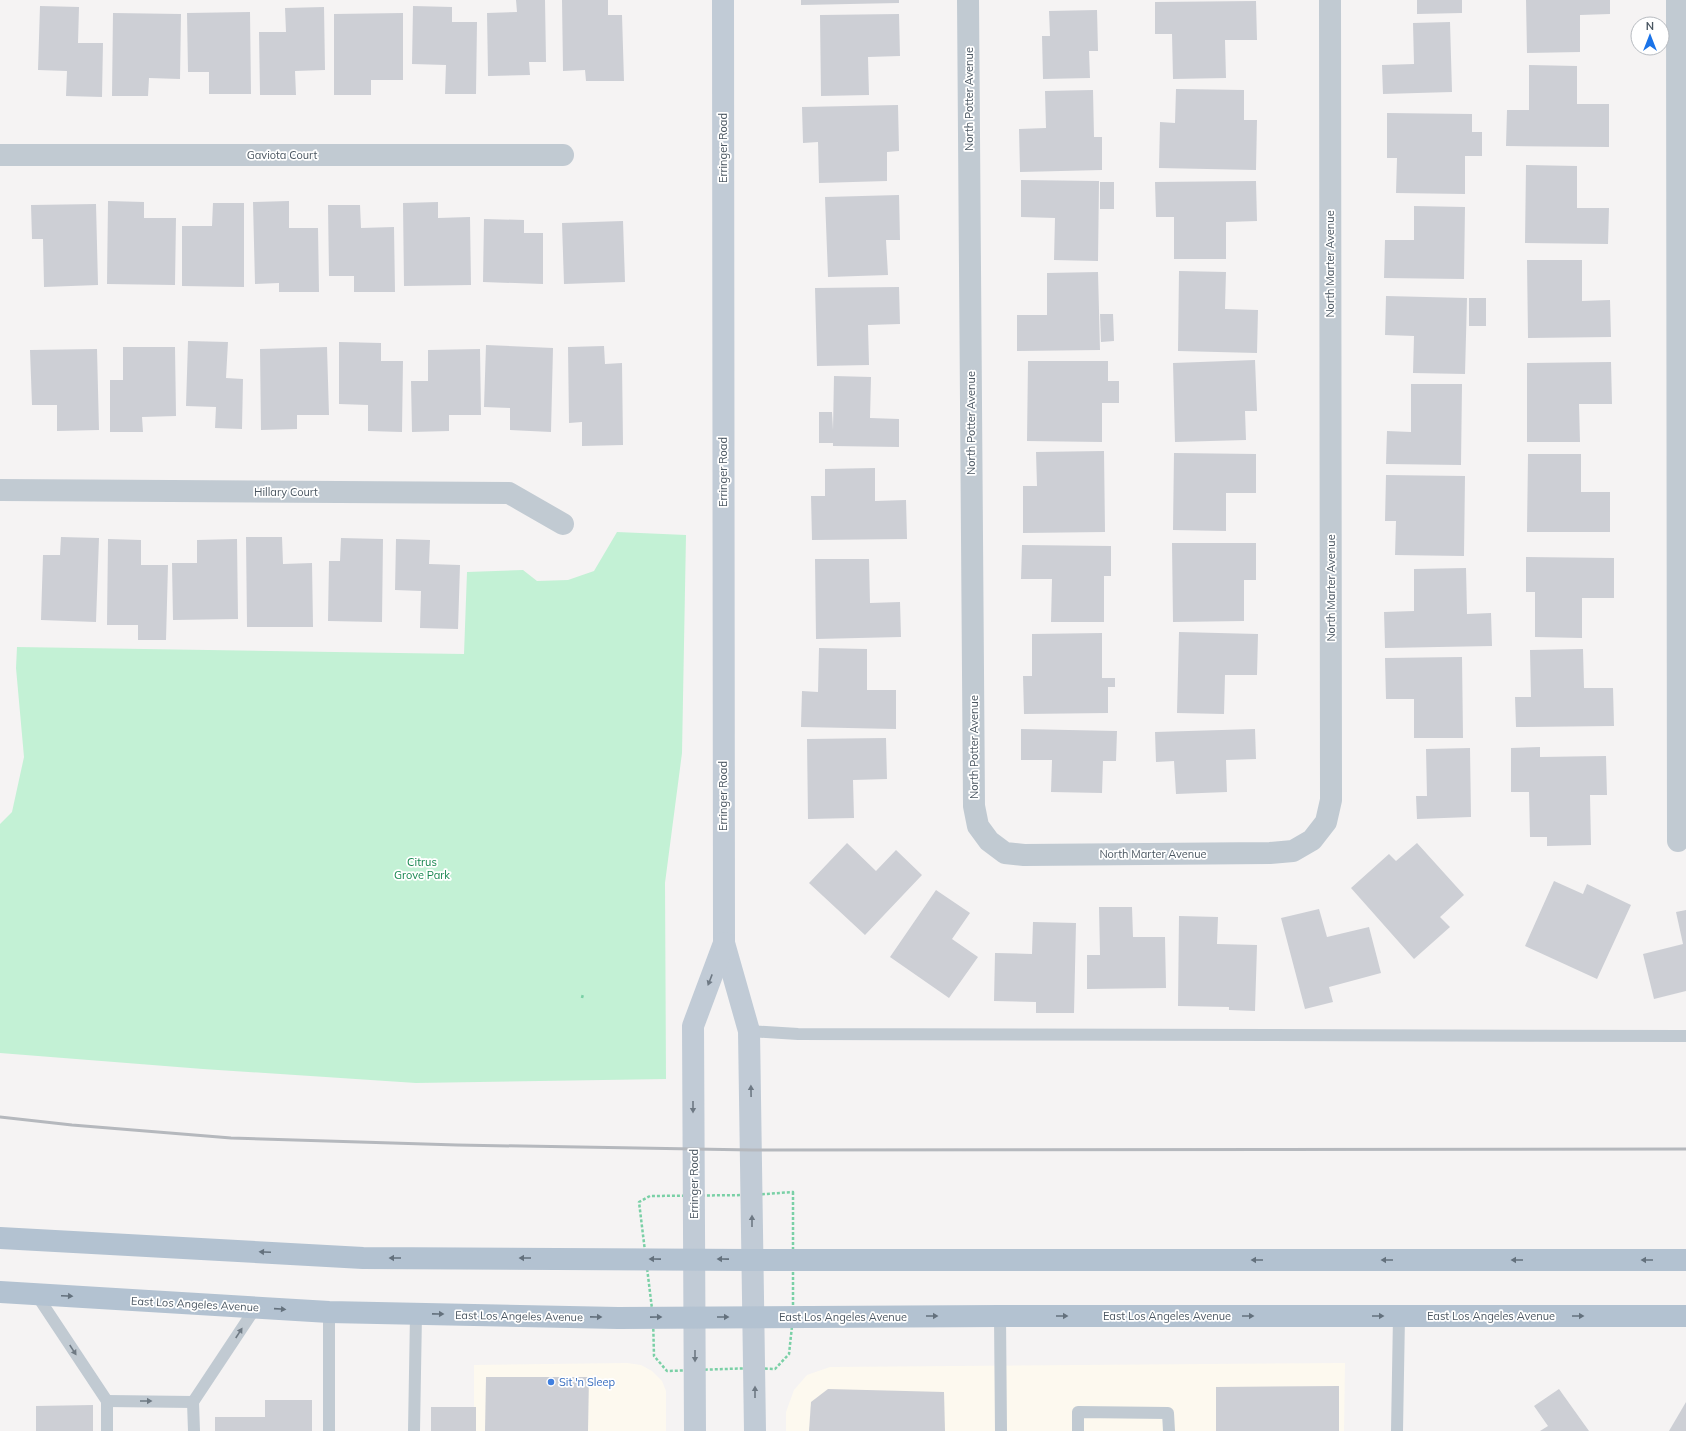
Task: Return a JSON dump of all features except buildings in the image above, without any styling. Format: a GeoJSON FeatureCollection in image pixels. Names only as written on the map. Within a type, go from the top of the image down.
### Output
{"type":"FeatureCollection","features":[{"type":"Feature","properties":{"kind":"main road","name":"Erringer Road"},"geometry":{"type":"LineString","coordinates":[[723,0],[724,944],[749,1031],[755,1431]]}},
{"type":"Feature","properties":{"kind":"main road","name":"Erringer Road"},"geometry":{"type":"LineString","coordinates":[[695,1431],[693,1026],[724,944]]}},
{"type":"Feature","properties":{"kind":"main road"},"geometry":{"type":"LineString","coordinates":[[0,1238],[363,1258],[752,1260],[1686,1260]]}},
{"type":"Feature","properties":{"kind":"main road","name":"East Los Angeles Avenue"},"geometry":{"type":"LineString","coordinates":[[0,1292],[329,1312],[618,1318],[1000,1316],[1686,1316]]}},
{"type":"Feature","properties":{"kind":"street","name":"North Potter Avenue"},"geometry":{"type":"LineString","coordinates":[[968,0],[974,806],[978,826],[989,841]]}},
{"type":"Feature","properties":{"kind":"street","name":"North Marter Avenue"},"geometry":{"type":"LineString","coordinates":[[989,841],[1004,853],[1024,855],[1270,853],[1293,851],[1312,840],[1326,822],[1331,800],[1330,0]]}},
{"type":"Feature","properties":{"kind":"street"},"geometry":{"type":"LineString","coordinates":[[1677,0],[1681,326],[1678,841]]}},
{"type":"Feature","properties":{"kind":"street","name":"Gaviota Court"},"geometry":{"type":"LineString","coordinates":[[0,155],[563,155]]}},
{"type":"Feature","properties":{"kind":"street","name":"Hillary Court"},"geometry":{"type":"LineString","coordinates":[[0,490],[509,493],[563,524]]}},
{"type":"Feature","properties":{"kind":"lane"},"geometry":{"type":"LineString","coordinates":[[749,1031],[814,1034],[1686,1036]]}},
{"type":"Feature","properties":{"kind":"lane"},"geometry":{"type":"LineString","coordinates":[[36,1294],[107,1401],[107,1431]]}},
{"type":"Feature","properties":{"kind":"lane"},"geometry":{"type":"LineString","coordinates":[[194,1431],[193,1402],[256,1307]]}},
{"type":"Feature","properties":{"kind":"lane"},"geometry":{"type":"LineString","coordinates":[[329,1312],[329,1431]]}},
{"type":"Feature","properties":{"kind":"lane"},"geometry":{"type":"LineString","coordinates":[[414,1431],[416,1314]]}},
{"type":"Feature","properties":{"kind":"lane"},"geometry":{"type":"LineString","coordinates":[[1000,1316],[1001,1431]]}},
{"type":"Feature","properties":{"kind":"lane"},"geometry":{"type":"LineString","coordinates":[[1397,1431],[1399,1316]]}},
{"type":"Feature","properties":{"kind":"lane"},"geometry":{"type":"LineString","coordinates":[[107,1401],[193,1402]]}},
{"type":"Feature","properties":{"kind":"lane"},"geometry":{"type":"LineString","coordinates":[[1078,1431],[1078,1412],[1168,1413],[1169,1431]]}},
{"type":"Feature","properties":{"kind":"shaded area"},"geometry":{"type":"Polygon","coordinates":[[[627,1363],[641,1365],[652,1371],[662,1381],[666,1391],[666,1431],[474,1431],[474,1365],[627,1363]]]}},
{"type":"Feature","properties":{"kind":"shaded area"},"geometry":{"type":"Polygon","coordinates":[[[1345,1363],[1344,1431],[786,1431],[786,1412],[794,1390],[807,1375],[830,1367],[1345,1363]]]}},
{"type":"Feature","properties":{"kind":"green space","name":"Citrus Grove Park"},"geometry":{"type":"Polygon","coordinates":[[[617,532],[686,535],[682,753],[665,883],[666,1079],[416,1083],[203,1069],[0,1053],[0,824],[12,812],[24,757],[16,668],[17,647],[464,654],[467,572],[523,570],[537,581],[568,580],[594,571],[617,532]]]}},
{"type":"Feature","properties":{"kind":"railway"},"geometry":{"type":"LineString","coordinates":[[0,1117],[72,1125],[231,1138],[457,1145],[752,1150],[1686,1149]]}},
{"type":"Feature","properties":{"kind":"place","name":"Sit 'n Sleep"},"geometry":{"type":"Point","coordinates":[551,1382]}}]}
